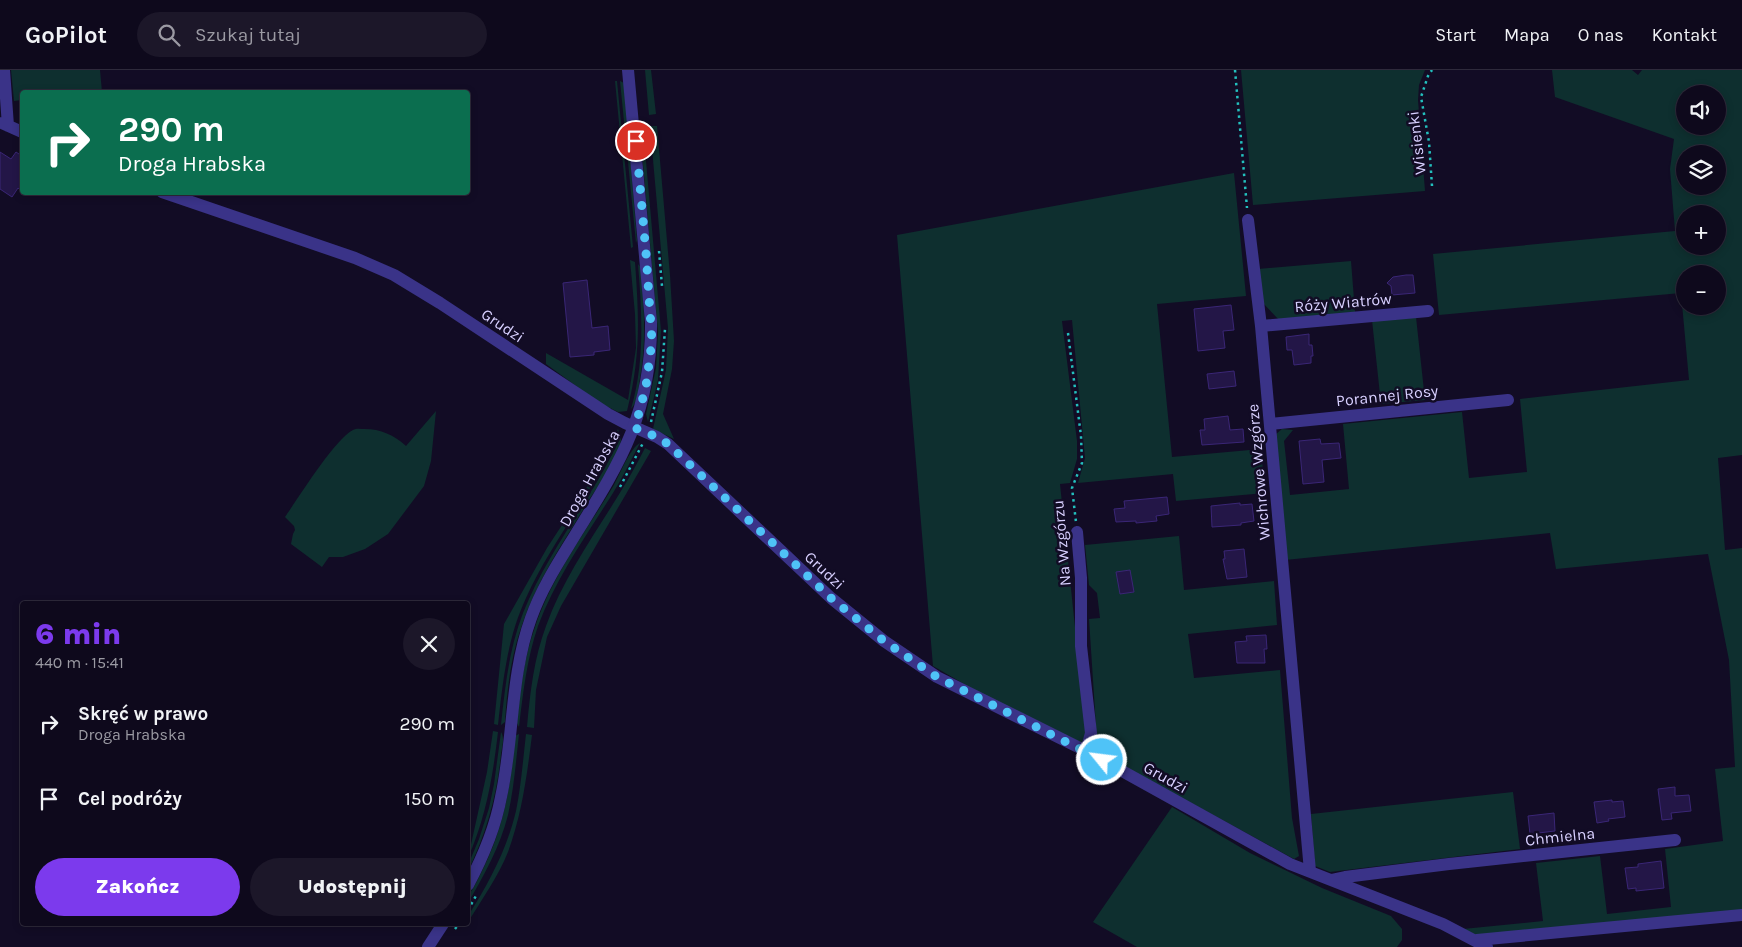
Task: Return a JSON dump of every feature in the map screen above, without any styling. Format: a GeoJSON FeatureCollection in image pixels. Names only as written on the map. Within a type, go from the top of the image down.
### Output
{"type":"FeatureCollection","features":[{"type":"Feature","properties":{"kind":"street"},"geometry":{"type":"LineString","coordinates":[[4,70],[4,124],[20,131]]}},
{"type":"Feature","properties":{"kind":"street","name":"Droga Hrabska"},"geometry":{"type":"LineString","coordinates":[[470,881],[482,859],[498,809],[505,775],[517,669],[530,620],[544,587],[605,488],[620,460],[635,428],[646,386],[652,341],[646,253],[628,70]]}},
{"type":"Feature","properties":{"kind":"street","name":"Grudzi"},"geometry":{"type":"LineString","coordinates":[[171,195],[356,258],[394,275],[440,303],[608,414],[668,444],[824,592],[884,641],[937,677],[1086,751],[1290,864],[1443,924],[1482,944]]}},
{"type":"Feature","properties":{"kind":"street","name":"Wichrowe Wzgórze"},"geometry":{"type":"LineString","coordinates":[[1248,220],[1261,326],[1310,871]]}},
{"type":"Feature","properties":{"kind":"street","name":"Róży Wiatrów"},"geometry":{"type":"LineString","coordinates":[[1261,326],[1428,311]]}},
{"type":"Feature","properties":{"kind":"street","name":"Porannej Rosy"},"geometry":{"type":"LineString","coordinates":[[1270,424],[1508,400]]}},
{"type":"Feature","properties":{"kind":"street","name":"Na Wzgórzu"},"geometry":{"type":"LineString","coordinates":[[1077,532],[1081,578],[1081,646],[1091,733],[1086,751]]}},
{"type":"Feature","properties":{"kind":"street","name":"Chmielna"},"geometry":{"type":"LineString","coordinates":[[1331,880],[1449,864],[1675,840]]}},
{"type":"Feature","properties":{"kind":"street"},"geometry":{"type":"LineString","coordinates":[[1482,944],[1742,915]]}},
{"type":"Feature","properties":{"kind":"street"},"geometry":{"type":"LineString","coordinates":[[428,947],[442,926]]}},
{"type":"Feature","properties":{"kind":"path"},"geometry":{"type":"LineString","coordinates":[[1235,70],[1248,220]]}},
{"type":"Feature","properties":{"kind":"path","name":"Wisienki"},"geometry":{"type":"LineString","coordinates":[[1432,70],[1421,97],[1429,142],[1432,186]]}},
{"type":"Feature","properties":{"kind":"path","name":"Na Wzgórzu"},"geometry":{"type":"LineString","coordinates":[[1068,333],[1081,436],[1082,463],[1072,488],[1077,532]]}},
{"type":"Feature","properties":{"kind":"path"},"geometry":{"type":"LineString","coordinates":[[619,489],[644,442]]}},
{"type":"Feature","properties":{"kind":"path"},"geometry":{"type":"LineString","coordinates":[[470,907],[481,888]]}},
{"type":"Feature","properties":{"kind":"green space"},"geometry":{"type":"Polygon","coordinates":[[[11,70],[100,70],[102,90],[20,90],[20,100],[14,101],[11,70]]]}},
{"type":"Feature","properties":{"kind":"green space"},"geometry":{"type":"Polygon","coordinates":[[[645,70],[651,70],[656,114],[649,115],[645,70]]]}},
{"type":"Feature","properties":{"kind":"green space"},"geometry":{"type":"Polygon","coordinates":[[[1241,70],[1425,70],[1419,85],[1418,100],[1425,191],[1253,205],[1241,70]]]}},
{"type":"Feature","properties":{"kind":"green space"},"geometry":{"type":"Polygon","coordinates":[[[1552,70],[1632,70],[1638,75],[1642,70],[1742,70],[1742,455],[1718,458],[1725,550],[1742,548],[1742,910],[1476,935],[1463,929],[1543,921],[1536,863],[1600,856],[1607,914],[1671,907],[1665,849],[1723,841],[1715,769],[1735,767],[1729,660],[1708,554],[1556,569],[1550,533],[1285,560],[1275,435],[1282,429],[1293,430],[1284,441],[1290,495],[1349,489],[1343,424],[1462,412],[1469,478],[1527,472],[1520,399],[1689,380],[1683,315],[1726,315],[1726,265],[1676,265],[1676,293],[1439,315],[1433,254],[1675,231],[1670,169],[1674,139],[1555,97],[1552,70]]]}},
{"type":"Feature","properties":{"kind":"green space"},"geometry":{"type":"Polygon","coordinates":[[[615,81],[617,81],[633,247],[631,248],[615,81]]]}},
{"type":"Feature","properties":{"kind":"green space"},"geometry":{"type":"Polygon","coordinates":[[[620,81],[624,83],[636,243],[620,81]]]}},
{"type":"Feature","properties":{"kind":"green space"},"geometry":{"type":"Polygon","coordinates":[[[650,126],[657,126],[674,341],[672,369],[663,414],[674,439],[653,429],[666,370],[668,328],[650,126]]]}},
{"type":"Feature","properties":{"kind":"green space"},"geometry":{"type":"Polygon","coordinates":[[[643,127],[661,331],[658,380],[648,422],[646,414],[656,368],[658,332],[640,131],[643,127]]]}},
{"type":"Feature","properties":{"kind":"green space"},"geometry":{"type":"Polygon","coordinates":[[[1234,173],[1246,296],[1157,304],[1172,457],[1261,449],[1265,493],[1176,501],[1173,474],[1078,483],[1085,458],[1072,320],[1062,321],[1077,441],[1077,459],[1070,483],[1060,484],[1086,732],[1082,743],[1002,706],[933,666],[897,235],[1234,173]]]}},
{"type":"Feature","properties":{"kind":"green space"},"geometry":{"type":"Polygon","coordinates":[[[630,260],[635,262],[638,319],[637,354],[627,411],[618,412],[598,402],[546,364],[546,353],[628,400],[636,348],[630,260]]]}},
{"type":"Feature","properties":{"kind":"green space"},"geometry":{"type":"Polygon","coordinates":[[[1351,261],[1355,312],[1279,320],[1261,301],[1258,269],[1351,261]]]}},
{"type":"Feature","properties":{"kind":"green space"},"geometry":{"type":"Polygon","coordinates":[[[638,264],[641,268],[644,340],[638,394],[635,404],[631,409],[639,373],[641,337],[638,264]]]}},
{"type":"Feature","properties":{"kind":"green space"},"geometry":{"type":"Polygon","coordinates":[[[1416,317],[1425,400],[1381,404],[1372,320],[1416,317]]]}},
{"type":"Feature","properties":{"kind":"green space"},"geometry":{"type":"Polygon","coordinates":[[[436,411],[431,461],[424,486],[388,534],[365,549],[343,557],[329,557],[322,567],[291,544],[295,530],[294,526],[285,517],[327,457],[345,436],[356,429],[370,429],[382,431],[406,446],[436,411]]]}},
{"type":"Feature","properties":{"kind":"green space"},"geometry":{"type":"Polygon","coordinates":[[[618,429],[619,432],[598,475],[548,556],[526,598],[510,645],[498,725],[494,724],[504,624],[547,548],[592,479],[618,429]]]}},
{"type":"Feature","properties":{"kind":"green space"},"geometry":{"type":"Polygon","coordinates":[[[621,436],[621,443],[609,469],[552,561],[528,608],[512,661],[505,722],[501,725],[511,654],[523,613],[545,567],[610,459],[621,436]]]}},
{"type":"Feature","properties":{"kind":"green space"},"geometry":{"type":"Polygon","coordinates":[[[640,443],[617,487],[582,541],[545,608],[528,663],[519,727],[517,723],[525,662],[542,608],[570,554],[614,485],[629,456],[640,443]]]}},
{"type":"Feature","properties":{"kind":"green space"},"geometry":{"type":"Polygon","coordinates":[[[645,448],[651,451],[561,606],[547,637],[536,690],[534,728],[527,727],[538,650],[556,602],[645,448]]]}},
{"type":"Feature","properties":{"kind":"green space"},"geometry":{"type":"Polygon","coordinates":[[[1179,536],[1184,590],[1274,581],[1277,625],[1188,634],[1194,678],[1280,670],[1292,818],[1299,856],[1294,859],[1094,750],[1096,726],[1089,619],[1100,618],[1097,593],[1089,585],[1085,545],[1179,536]]]}},
{"type":"Feature","properties":{"kind":"green space"},"geometry":{"type":"Polygon","coordinates":[[[493,731],[498,732],[494,764],[484,812],[470,853],[470,849],[487,772],[493,731]]]}},
{"type":"Feature","properties":{"kind":"green space"},"geometry":{"type":"Polygon","coordinates":[[[501,732],[503,743],[494,800],[470,866],[470,860],[489,808],[501,732]]]}},
{"type":"Feature","properties":{"kind":"green space"},"geometry":{"type":"Polygon","coordinates":[[[519,734],[512,795],[505,827],[491,860],[470,900],[470,893],[488,858],[502,820],[510,780],[515,736],[519,734]]]}},
{"type":"Feature","properties":{"kind":"green space"},"geometry":{"type":"Polygon","coordinates":[[[526,734],[532,735],[523,794],[513,838],[500,870],[470,919],[470,913],[497,865],[508,839],[519,792],[526,734]]]}},
{"type":"Feature","properties":{"kind":"green space"},"geometry":{"type":"Polygon","coordinates":[[[1513,792],[1520,849],[1330,872],[1315,866],[1311,814],[1513,792]]]}},
{"type":"Feature","properties":{"kind":"green space"},"geometry":{"type":"Polygon","coordinates":[[[1172,807],[1250,853],[1322,888],[1391,916],[1402,929],[1402,940],[1397,947],[1137,947],[1093,922],[1172,807]]]}},
{"type":"Feature","properties":{"kind":"building"},"geometry":{"type":"Polygon","coordinates":[[[0,152],[11,159],[16,152],[20,155],[20,190],[18,188],[12,197],[0,189],[0,152]]]}},
{"type":"Feature","properties":{"kind":"building"},"geometry":{"type":"Polygon","coordinates":[[[1413,275],[1415,293],[1392,295],[1391,286],[1387,283],[1393,277],[1413,275]]]}},
{"type":"Feature","properties":{"kind":"building"},"geometry":{"type":"Polygon","coordinates":[[[587,280],[592,328],[608,326],[610,350],[594,352],[594,355],[570,357],[563,283],[587,280]]]}},
{"type":"Feature","properties":{"kind":"building"},"geometry":{"type":"Polygon","coordinates":[[[1231,305],[1234,330],[1223,331],[1225,348],[1198,351],[1194,309],[1231,305]]]}},
{"type":"Feature","properties":{"kind":"building"},"geometry":{"type":"Polygon","coordinates":[[[1309,334],[1309,345],[1312,345],[1313,356],[1311,356],[1311,363],[1294,365],[1292,350],[1287,350],[1286,337],[1309,334]]]}},
{"type":"Feature","properties":{"kind":"building"},"geometry":{"type":"Polygon","coordinates":[[[1234,371],[1236,386],[1209,389],[1207,374],[1234,371]]]}},
{"type":"Feature","properties":{"kind":"building"},"geometry":{"type":"Polygon","coordinates":[[[1228,416],[1230,430],[1243,429],[1244,442],[1202,445],[1200,430],[1205,430],[1204,419],[1228,416]]]}},
{"type":"Feature","properties":{"kind":"building"},"geometry":{"type":"Polygon","coordinates":[[[1320,439],[1321,444],[1339,443],[1341,458],[1322,460],[1324,482],[1303,484],[1299,441],[1320,439]]]}},
{"type":"Feature","properties":{"kind":"building"},"geometry":{"type":"Polygon","coordinates":[[[1167,497],[1169,514],[1156,516],[1157,521],[1116,522],[1114,509],[1125,508],[1124,501],[1167,497]]]}},
{"type":"Feature","properties":{"kind":"building"},"geometry":{"type":"Polygon","coordinates":[[[1240,503],[1240,505],[1252,504],[1254,521],[1241,523],[1241,525],[1212,527],[1211,506],[1240,503]]]}},
{"type":"Feature","properties":{"kind":"building"},"geometry":{"type":"Polygon","coordinates":[[[1244,549],[1247,577],[1227,579],[1223,559],[1225,559],[1224,551],[1244,549]]]}},
{"type":"Feature","properties":{"kind":"building"},"geometry":{"type":"Polygon","coordinates":[[[1130,570],[1134,592],[1120,594],[1116,572],[1130,570]]]}},
{"type":"Feature","properties":{"kind":"building"},"geometry":{"type":"Polygon","coordinates":[[[1266,635],[1265,663],[1237,663],[1235,642],[1247,641],[1246,636],[1266,635]]]}},
{"type":"Feature","properties":{"kind":"building"},"geometry":{"type":"Polygon","coordinates":[[[1675,787],[1675,796],[1689,795],[1691,811],[1671,813],[1672,819],[1662,820],[1658,789],[1675,787]]]}},
{"type":"Feature","properties":{"kind":"building"},"geometry":{"type":"Polygon","coordinates":[[[1612,800],[1612,802],[1623,801],[1625,817],[1608,819],[1609,821],[1597,823],[1594,802],[1612,800]]]}},
{"type":"Feature","properties":{"kind":"building"},"geometry":{"type":"Polygon","coordinates":[[[1554,813],[1555,831],[1530,834],[1528,816],[1554,813]]]}},
{"type":"Feature","properties":{"kind":"building"},"geometry":{"type":"Polygon","coordinates":[[[1661,861],[1664,888],[1636,891],[1636,888],[1628,889],[1625,868],[1661,861]]]}},
{"type":"Feature","properties":{"kind":"route"},"geometry":{"type":"LineString","coordinates":[[636,141],[652,341],[643,402],[635,428],[668,444],[831,598],[884,641],[937,677],[1102,760]]}}]}
